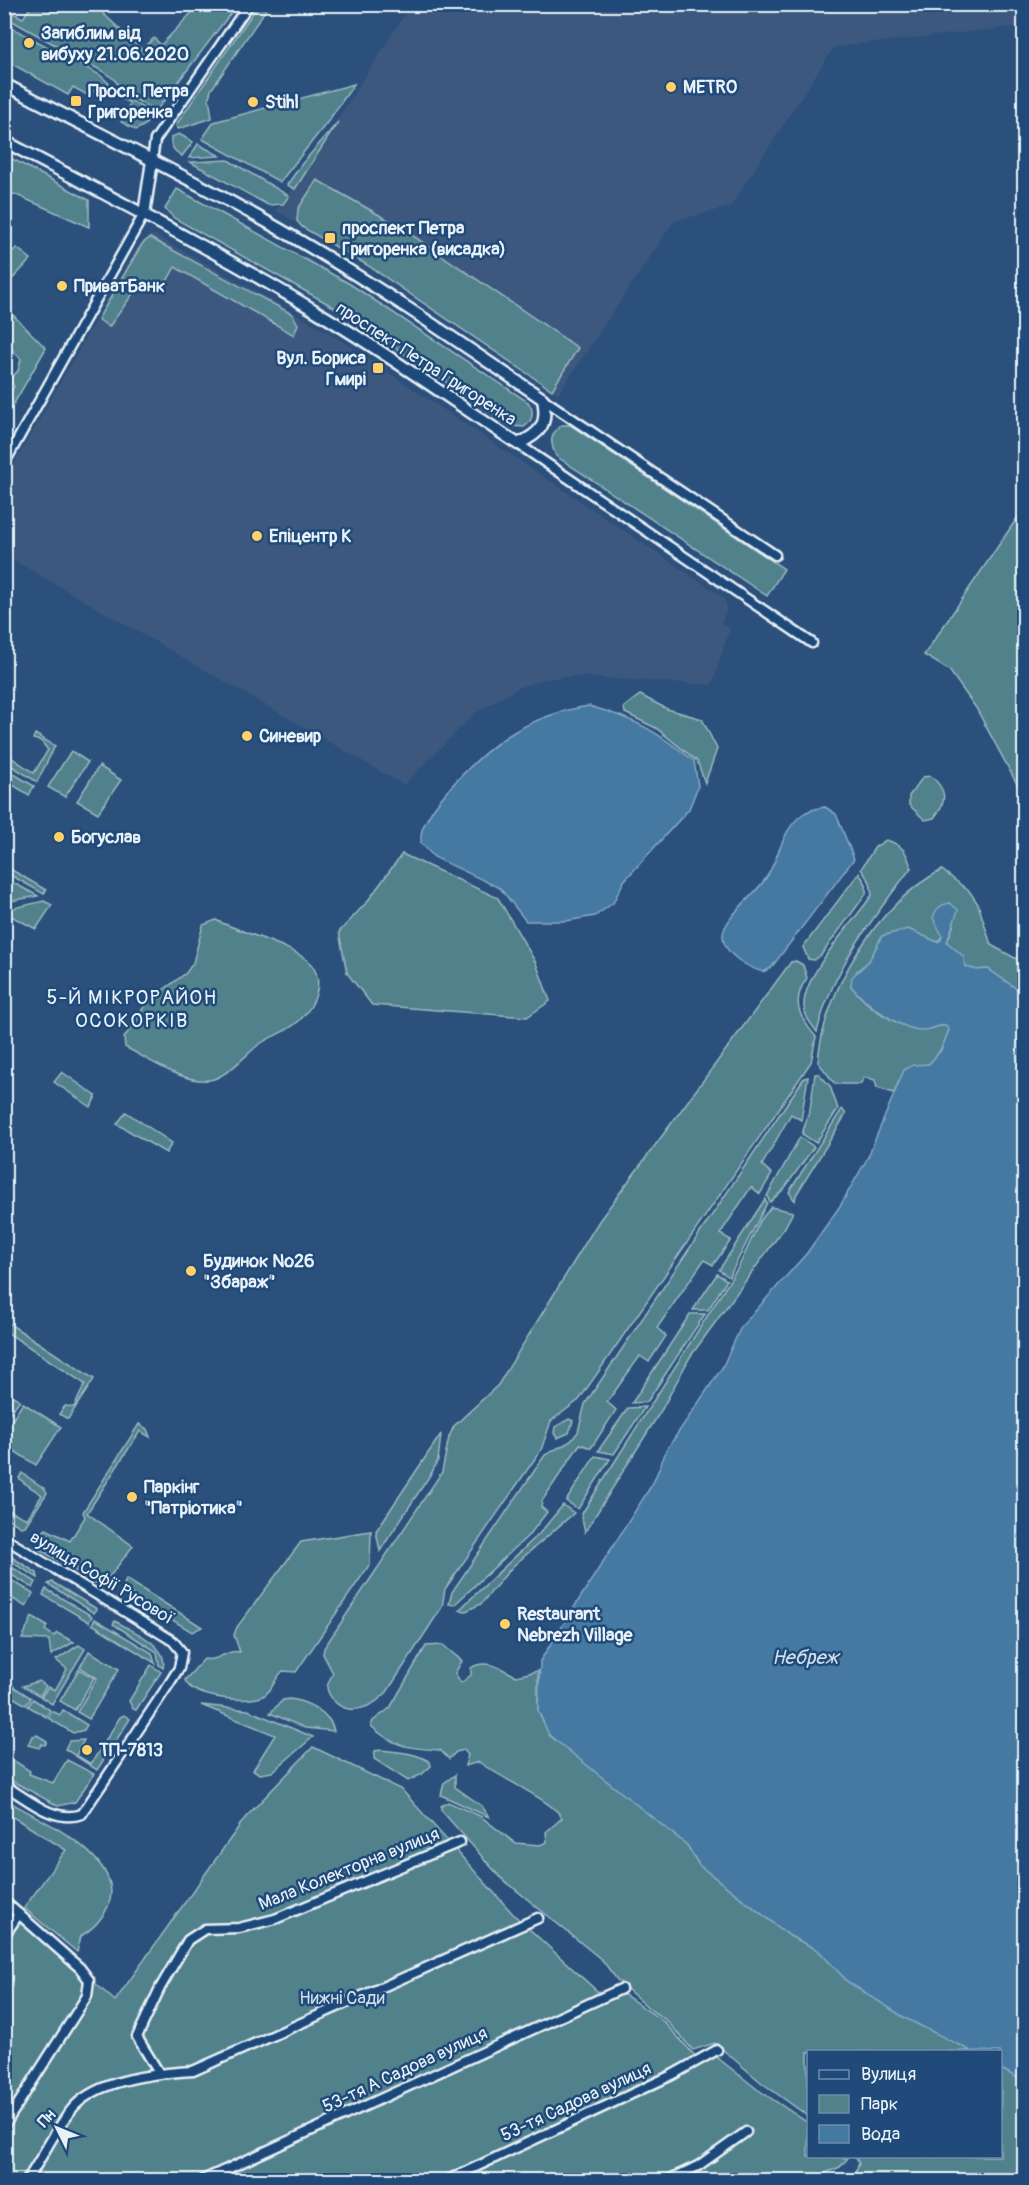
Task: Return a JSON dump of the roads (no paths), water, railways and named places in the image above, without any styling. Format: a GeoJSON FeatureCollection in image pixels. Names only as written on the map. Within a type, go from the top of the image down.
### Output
{"type":"FeatureCollection","features":[{"type":"Feature","properties":{"kind":"street"},"geometry":{"type":"LineString","coordinates":[[4,464],[144,214],[155,140],[249,4]]}},
{"type":"Feature","properties":{"kind":"street","name":"проспект Петра Григоренка"},"geometry":{"type":"LineString","coordinates":[[4,84],[255,215],[344,266],[543,399]]}},
{"type":"Feature","properties":{"kind":"street","name":"проспект Петра Григоренка"},"geometry":{"type":"LineString","coordinates":[[4,141],[144,214],[333,321],[812,643]]}},
{"type":"Feature","properties":{"kind":"street"},"geometry":{"type":"LineString","coordinates":[[518,444],[530,438],[543,425],[546,418],[543,399]]}},
{"type":"Feature","properties":{"kind":"street"},"geometry":{"type":"LineString","coordinates":[[543,399],[775,555]]}},
{"type":"Feature","properties":{"kind":"street","name":"вулиця Софії Русової"},"geometry":{"type":"LineString","coordinates":[[4,1538],[173,1641],[182,1652],[182,1659],[174,1676],[91,1804],[82,1814],[62,1818],[4,1785]]}},
{"type":"Feature","properties":{"kind":"street","name":"Мала Колекторна вулиця"},"geometry":{"type":"LineString","coordinates":[[159,2073],[137,2037],[160,1988],[188,1940],[205,1929],[239,1928],[275,1919],[460,1842]]}},
{"type":"Feature","properties":{"kind":"street"},"geometry":{"type":"LineString","coordinates":[[4,1901],[87,1975],[89,1980],[87,1996],[4,2126]]}},
{"type":"Feature","properties":{"kind":"street"},"geometry":{"type":"LineString","coordinates":[[4,1936],[19,1914]]}},
{"type":"Feature","properties":{"kind":"street"},"geometry":{"type":"LineString","coordinates":[[27,2181],[72,2109],[95,2090],[159,2073],[193,2071],[538,1918]]}},
{"type":"Feature","properties":{"kind":"street","name":"53-тя А Садова вулиця"},"geometry":{"type":"LineString","coordinates":[[203,2181],[621,1989]]}},
{"type":"Feature","properties":{"kind":"street","name":"53-тя Садова вулиця"},"geometry":{"type":"LineString","coordinates":[[448,2181],[672,2075],[717,2050]]}},
{"type":"Feature","properties":{"kind":"street"},"geometry":{"type":"LineString","coordinates":[[668,2181],[698,2166],[746,2132]]}},
{"type":"Feature","properties":{"kind":"water"},"geometry":{"type":"Polygon","coordinates":[[[589,706],[633,721],[681,751],[694,761],[698,786],[689,809],[624,881],[613,903],[595,916],[566,921],[526,921],[500,888],[434,857],[421,843],[422,830],[428,817],[449,789],[475,762],[502,740],[541,719],[589,706]]]}},
{"type":"Feature","properties":{"kind":"water"},"geometry":{"type":"Polygon","coordinates":[[[825,807],[836,814],[854,859],[771,968],[763,972],[751,967],[738,960],[728,950],[724,944],[724,930],[733,915],[766,878],[785,836],[796,820],[808,811],[825,807]]]}},
{"type":"Feature","properties":{"kind":"water","name":"Небреж"},"geometry":{"type":"Polygon","coordinates":[[[950,903],[958,910],[947,942],[963,956],[966,967],[977,970],[988,969],[1024,994],[1024,2081],[1002,2070],[1002,2050],[969,2050],[905,2018],[848,1982],[818,1950],[790,1936],[699,1865],[687,1845],[549,1735],[538,1710],[540,1661],[653,1483],[667,1449],[722,1368],[741,1327],[807,1253],[840,1206],[867,1159],[904,1070],[913,1065],[929,1064],[941,1050],[949,1030],[946,1026],[923,1030],[905,1026],[864,1000],[851,986],[852,977],[869,961],[882,936],[908,929],[937,942],[941,940],[942,935],[933,918],[939,908],[950,903]]]}},
{"type":"Feature","properties":{"kind":"place","name":"Загиблим від вибуху 21.06.2020"},"geometry":{"type":"Point","coordinates":[29,43]}},
{"type":"Feature","properties":{"kind":"place","name":"METRO"},"geometry":{"type":"Point","coordinates":[671,87]}},
{"type":"Feature","properties":{"kind":"place","name":"Просп. Петра Григоренка"},"geometry":{"type":"Point","coordinates":[76,101]}},
{"type":"Feature","properties":{"kind":"place","name":"Stihl"},"geometry":{"type":"Point","coordinates":[253,102]}},
{"type":"Feature","properties":{"kind":"place","name":"проспект Петра Григоренка (висадка)"},"geometry":{"type":"Point","coordinates":[330,238]}},
{"type":"Feature","properties":{"kind":"place","name":"ПриватБанк"},"geometry":{"type":"Point","coordinates":[62,286]}},
{"type":"Feature","properties":{"kind":"place","name":"Вул. Бориса Гмирі"},"geometry":{"type":"Point","coordinates":[378,368]}},
{"type":"Feature","properties":{"kind":"place","name":"Епіцентр К"},"geometry":{"type":"Point","coordinates":[257,536]}},
{"type":"Feature","properties":{"kind":"place","name":"Синевир"},"geometry":{"type":"Point","coordinates":[247,736]}},
{"type":"Feature","properties":{"kind":"place","name":"Богуслав"},"geometry":{"type":"Point","coordinates":[59,837]}},
{"type":"Feature","properties":{"kind":"place","name":"Будинок №26 \"Збараж\""},"geometry":{"type":"Point","coordinates":[191,1271]}},
{"type":"Feature","properties":{"kind":"place","name":"Паркінг \"Патріотика\""},"geometry":{"type":"Point","coordinates":[132,1497]}},
{"type":"Feature","properties":{"kind":"place","name":"Restaurant Nebrezh Village"},"geometry":{"type":"Point","coordinates":[505,1624]}},
{"type":"Feature","properties":{"kind":"place","name":"ТП-7813"},"geometry":{"type":"Point","coordinates":[87,1750]}},
{"type":"Feature","properties":{"kind":"district","name":"5-Й МІКРОРАЙОН ОСОКОРКІВ"},"geometry":{"type":"Point","coordinates":[132,1008]}},
{"type":"Feature","properties":{"kind":"park label","name":"Нижні Сади"},"geometry":{"type":"Point","coordinates":[342,1998]}}]}
